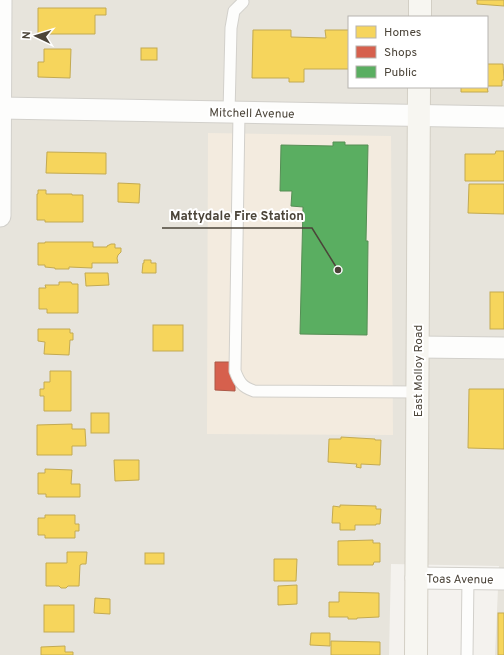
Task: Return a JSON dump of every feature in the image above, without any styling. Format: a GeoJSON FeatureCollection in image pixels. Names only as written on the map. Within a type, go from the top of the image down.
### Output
{"type":"FeatureCollection","features":[{"type":"Feature","properties":{"kind":"street"},"geometry":{"type":"LineString","coordinates":[[0,216],[1,0]]}},
{"type":"Feature","properties":{"kind":"street"},"geometry":{"type":"LineString","coordinates":[[420,0],[420,16]]}},
{"type":"Feature","properties":{"kind":"street","name":"East Molloy Road"},"geometry":{"type":"LineString","coordinates":[[416,655],[419,88]]}},
{"type":"Feature","properties":{"kind":"street","name":"Mitchell Avenue"},"geometry":{"type":"LineString","coordinates":[[0,108],[504,117]]}},
{"type":"Feature","properties":{"kind":"street"},"geometry":{"type":"LineString","coordinates":[[418,347],[504,348]]}},
{"type":"Feature","properties":{"kind":"street","name":"Toas Avenue"},"geometry":{"type":"LineString","coordinates":[[416,578],[504,579]]}},
{"type":"Feature","properties":{"kind":"lane"},"geometry":{"type":"LineString","coordinates":[[243,2],[234,11],[231,28],[234,113],[235,371],[240,382],[247,389],[254,391],[418,392]]}},
{"type":"Feature","properties":{"kind":"lane"},"geometry":{"type":"LineString","coordinates":[[467,655],[468,579]]}},
{"type":"Feature","properties":{"kind":"shaded area"},"geometry":{"type":"Polygon","coordinates":[[[0,0],[504,0],[504,655],[495,655],[499,566],[391,564],[389,655],[0,655],[0,0]]]}},
{"type":"Feature","properties":{"kind":"shaded area"},"geometry":{"type":"Polygon","coordinates":[[[208,133],[391,136],[393,435],[207,434],[208,133]]]}},
{"type":"Feature","properties":{"kind":"building: Homes"},"geometry":{"type":"Polygon","coordinates":[[[477,0],[504,0],[504,6],[477,4],[477,0]]]}},
{"type":"Feature","properties":{"kind":"building: Homes"},"geometry":{"type":"Polygon","coordinates":[[[38,8],[106,8],[106,15],[95,15],[95,34],[38,34],[38,8]]]}},
{"type":"Feature","properties":{"kind":"building: Homes"},"geometry":{"type":"Polygon","coordinates":[[[253,30],[291,30],[291,37],[326,38],[325,30],[348,30],[348,69],[304,69],[304,82],[289,82],[289,78],[252,78],[253,30]]]}},
{"type":"Feature","properties":{"kind":"building: Homes"},"geometry":{"type":"Polygon","coordinates":[[[141,48],[157,48],[157,60],[141,60],[141,48]]]}},
{"type":"Feature","properties":{"kind":"building: Homes"},"geometry":{"type":"Polygon","coordinates":[[[44,49],[71,49],[70,78],[38,77],[38,62],[44,62],[44,49]]]}},
{"type":"Feature","properties":{"kind":"building: Homes"},"geometry":{"type":"Polygon","coordinates":[[[488,64],[503,64],[504,80],[502,80],[502,86],[488,86],[488,64]]]}},
{"type":"Feature","properties":{"kind":"building: Homes"},"geometry":{"type":"Polygon","coordinates":[[[461,88],[487,88],[488,92],[461,92],[461,88]]]}},
{"type":"Feature","properties":{"kind":"building: Homes"},"geometry":{"type":"Polygon","coordinates":[[[496,151],[504,151],[504,181],[465,181],[465,154],[495,154],[496,151]]]}},
{"type":"Feature","properties":{"kind":"building: Homes"},"geometry":{"type":"Polygon","coordinates":[[[47,152],[106,153],[106,174],[46,173],[47,152]]]}},
{"type":"Feature","properties":{"kind":"building: Homes"},"geometry":{"type":"Polygon","coordinates":[[[118,183],[140,184],[139,203],[118,202],[118,183]]]}},
{"type":"Feature","properties":{"kind":"building: Homes"},"geometry":{"type":"Polygon","coordinates":[[[469,184],[504,184],[504,214],[468,213],[469,184]]]}},
{"type":"Feature","properties":{"kind":"building: Homes"},"geometry":{"type":"Polygon","coordinates":[[[38,190],[46,190],[46,194],[83,195],[83,222],[45,222],[45,220],[37,220],[38,190]]]}},
{"type":"Feature","properties":{"kind":"building: Homes"},"geometry":{"type":"Polygon","coordinates":[[[93,242],[93,247],[107,247],[111,244],[115,244],[115,248],[121,248],[121,252],[117,258],[118,263],[92,263],[92,268],[69,267],[69,269],[55,269],[45,267],[45,265],[38,265],[38,243],[93,242]]]}},
{"type":"Feature","properties":{"kind":"building: Homes"},"geometry":{"type":"Polygon","coordinates":[[[144,260],[151,260],[151,263],[156,263],[156,273],[142,273],[144,260]]]}},
{"type":"Feature","properties":{"kind":"building: Homes"},"geometry":{"type":"Polygon","coordinates":[[[85,273],[108,273],[109,285],[86,286],[85,273]]]}},
{"type":"Feature","properties":{"kind":"building: Homes"},"geometry":{"type":"Polygon","coordinates":[[[59,282],[71,282],[72,284],[78,284],[78,313],[47,313],[47,309],[39,309],[39,288],[46,288],[45,285],[59,285],[59,282]]]}},
{"type":"Feature","properties":{"kind":"building: Homes"},"geometry":{"type":"Polygon","coordinates":[[[490,292],[504,292],[504,329],[490,329],[490,292]]]}},
{"type":"Feature","properties":{"kind":"building: Homes"},"geometry":{"type":"Polygon","coordinates":[[[153,325],[183,325],[183,351],[153,351],[153,325]]]}},
{"type":"Feature","properties":{"kind":"building: Homes"},"geometry":{"type":"Polygon","coordinates":[[[38,329],[70,329],[70,333],[73,333],[73,340],[70,340],[69,355],[44,354],[45,342],[38,341],[38,329]]]}},
{"type":"Feature","properties":{"kind":"building: Homes"},"geometry":{"type":"Polygon","coordinates":[[[50,371],[71,371],[71,411],[44,411],[44,396],[40,396],[40,389],[44,389],[44,382],[50,382],[50,371]]]}},
{"type":"Feature","properties":{"kind":"building: Homes"},"geometry":{"type":"Polygon","coordinates":[[[469,389],[504,389],[504,449],[468,448],[469,389]]]}},
{"type":"Feature","properties":{"kind":"building: Homes"},"geometry":{"type":"Polygon","coordinates":[[[91,413],[109,413],[109,433],[91,433],[91,413]]]}},
{"type":"Feature","properties":{"kind":"building: Homes"},"geometry":{"type":"Polygon","coordinates":[[[72,424],[72,429],[85,429],[86,446],[72,446],[72,455],[37,455],[37,425],[72,424]]]}},
{"type":"Feature","properties":{"kind":"building: Homes"},"geometry":{"type":"Polygon","coordinates":[[[341,437],[381,440],[380,465],[361,464],[361,468],[356,467],[357,464],[328,462],[329,439],[341,439],[341,437]]]}},
{"type":"Feature","properties":{"kind":"building: Homes"},"geometry":{"type":"Polygon","coordinates":[[[114,460],[139,460],[139,480],[115,481],[114,460]]]}},
{"type":"Feature","properties":{"kind":"building: Homes"},"geometry":{"type":"Polygon","coordinates":[[[45,469],[72,470],[71,484],[80,484],[80,497],[46,497],[46,494],[38,494],[38,473],[45,473],[45,469]]]}},
{"type":"Feature","properties":{"kind":"building: Homes"},"geometry":{"type":"Polygon","coordinates":[[[340,505],[376,506],[376,509],[381,509],[380,524],[355,525],[355,530],[340,530],[340,523],[332,523],[333,506],[340,507],[340,505]]]}},
{"type":"Feature","properties":{"kind":"building: Homes"},"geometry":{"type":"Polygon","coordinates":[[[45,515],[75,515],[75,524],[79,524],[79,531],[75,531],[75,538],[45,538],[45,535],[38,535],[38,518],[45,518],[45,515]]]}},
{"type":"Feature","properties":{"kind":"building: Homes"},"geometry":{"type":"Polygon","coordinates":[[[373,540],[373,543],[380,543],[380,562],[374,562],[373,565],[338,565],[338,541],[373,540]]]}},
{"type":"Feature","properties":{"kind":"building: Homes"},"geometry":{"type":"Polygon","coordinates":[[[67,552],[87,552],[86,564],[80,565],[79,586],[68,586],[66,588],[61,588],[59,586],[46,586],[46,563],[67,563],[67,552]]]}},
{"type":"Feature","properties":{"kind":"building: Homes"},"geometry":{"type":"Polygon","coordinates":[[[145,553],[164,553],[164,564],[145,564],[145,553]]]}},
{"type":"Feature","properties":{"kind":"building: Homes"},"geometry":{"type":"Polygon","coordinates":[[[274,559],[297,559],[296,581],[274,581],[274,559]]]}},
{"type":"Feature","properties":{"kind":"building: Homes"},"geometry":{"type":"Polygon","coordinates":[[[297,585],[297,604],[278,605],[278,586],[297,585]]]}},
{"type":"Feature","properties":{"kind":"building: Homes"},"geometry":{"type":"Polygon","coordinates":[[[339,592],[379,593],[379,617],[348,619],[348,617],[329,617],[329,602],[339,602],[339,592]]]}},
{"type":"Feature","properties":{"kind":"building: Homes"},"geometry":{"type":"Polygon","coordinates":[[[95,598],[110,599],[110,614],[94,613],[95,598]]]}},
{"type":"Feature","properties":{"kind":"building: Homes"},"geometry":{"type":"Polygon","coordinates":[[[44,605],[74,605],[74,632],[44,632],[44,605]]]}},
{"type":"Feature","properties":{"kind":"building: Homes"},"geometry":{"type":"Polygon","coordinates":[[[498,613],[504,613],[504,655],[498,655],[498,613]]]}},
{"type":"Feature","properties":{"kind":"building: Homes"},"geometry":{"type":"Polygon","coordinates":[[[311,633],[330,633],[330,646],[310,645],[311,633]]]}},
{"type":"Feature","properties":{"kind":"building: Homes"},"geometry":{"type":"Polygon","coordinates":[[[331,641],[380,642],[380,655],[331,655],[331,641]]]}},
{"type":"Feature","properties":{"kind":"building: Homes"},"geometry":{"type":"Polygon","coordinates":[[[65,646],[65,652],[73,652],[73,655],[41,655],[41,647],[65,646]]]}},
{"type":"Feature","properties":{"kind":"building: Shops"},"geometry":{"type":"Polygon","coordinates":[[[215,362],[235,362],[235,391],[215,390],[215,362]]]}},
{"type":"Feature","properties":{"kind":"building: Public"},"geometry":{"type":"Polygon","coordinates":[[[333,142],[345,142],[345,145],[368,145],[366,241],[368,241],[367,335],[300,334],[303,207],[291,206],[292,191],[280,191],[281,145],[333,146],[333,142]]]}},
{"type":"Feature","properties":{"kind":"place","name":"Mattydale Fire Station"},"geometry":{"type":"Point","coordinates":[338,270]}}]}
